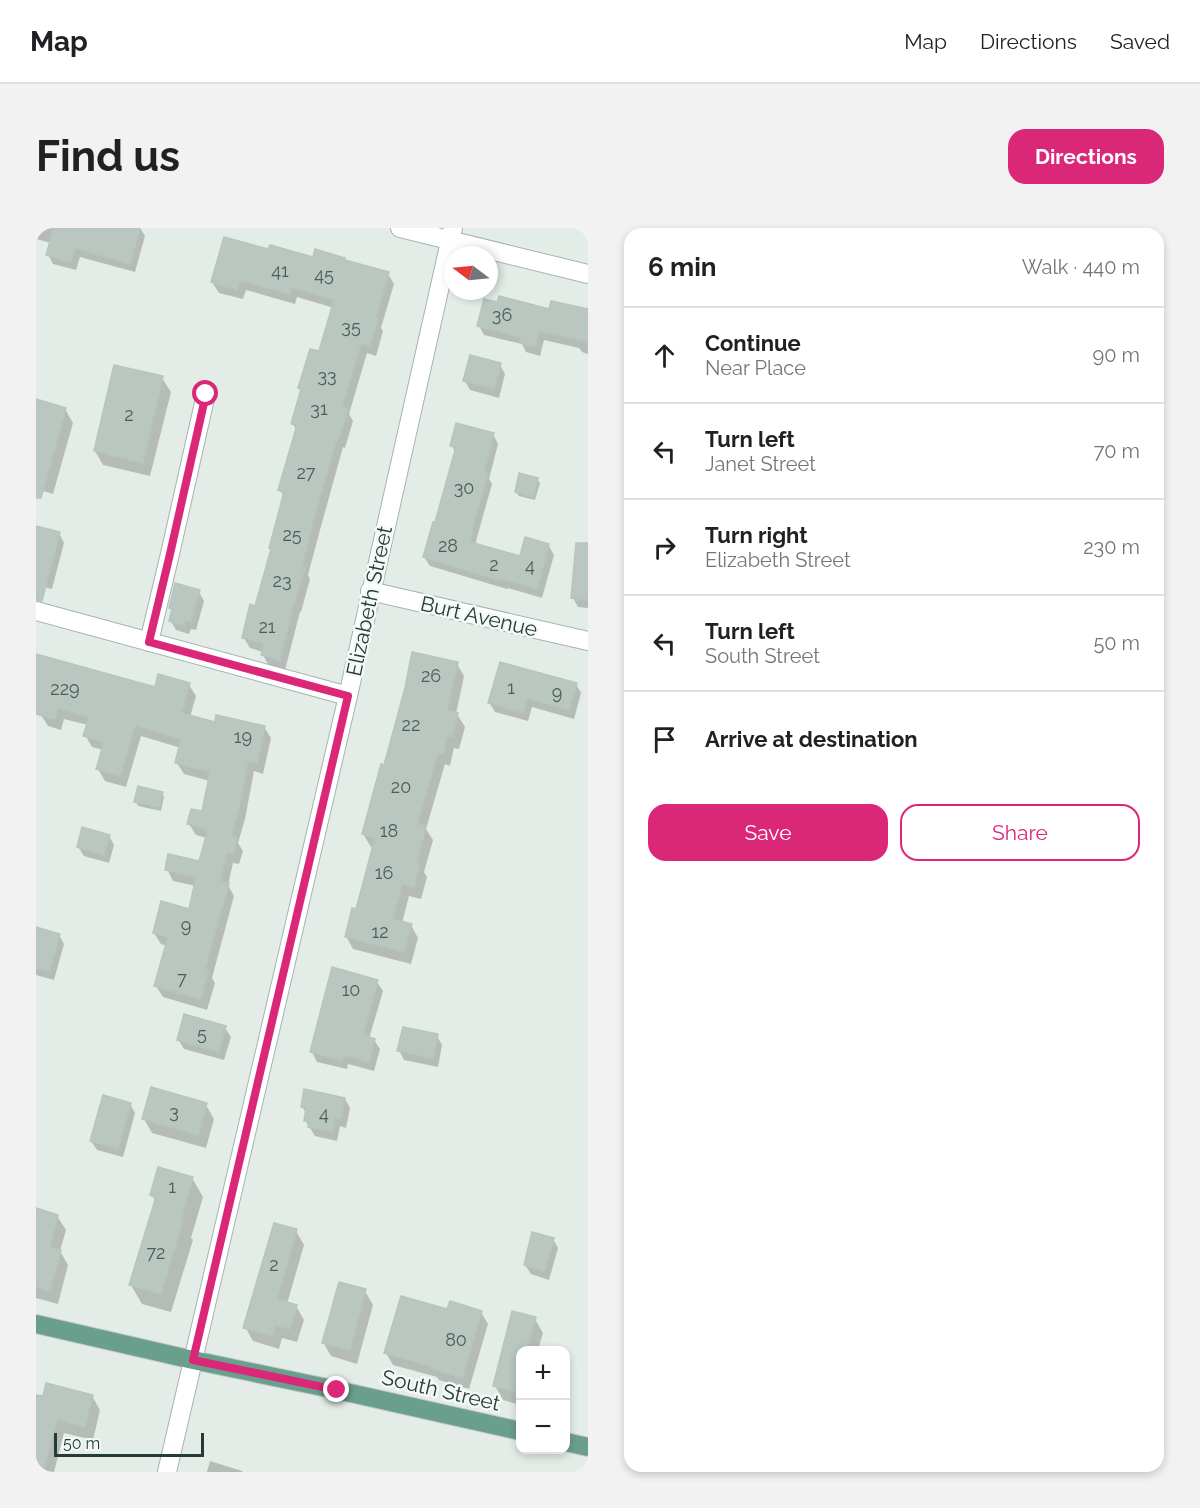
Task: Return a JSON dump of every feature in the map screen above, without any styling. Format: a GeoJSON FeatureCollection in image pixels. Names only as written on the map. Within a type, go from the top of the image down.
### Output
{"type":"FeatureCollection","features":[{"type":"Feature","properties":{"kind":"main road","name":"South Street"},"geometry":{"type":"LineString","coordinates":[[36,1324],[516,1430]]}},
{"type":"Feature","properties":{"kind":"main road"},"geometry":{"type":"LineString","coordinates":[[570,1443],[588,1447]]}},
{"type":"Feature","properties":{"kind":"street"},"geometry":{"type":"LineString","coordinates":[[400,228],[452,234],[588,274]]}},
{"type":"Feature","properties":{"kind":"street","name":"Elizabeth Street"},"geometry":{"type":"LineString","coordinates":[[167,1472],[348,696],[452,234]]}},
{"type":"Feature","properties":{"kind":"street"},"geometry":{"type":"LineString","coordinates":[[149,642],[206,394]]}},
{"type":"Feature","properties":{"kind":"street","name":"Burt Avenue"},"geometry":{"type":"LineString","coordinates":[[370,591],[588,641]]}},
{"type":"Feature","properties":{"kind":"street"},"geometry":{"type":"LineString","coordinates":[[36,611],[348,696]]}},
{"type":"Feature","properties":{"kind":"building"},"geometry":{"type":"Polygon","coordinates":[[[54,228],[140,228],[130,264],[75,248],[71,262],[46,255],[54,228]]]}},
{"type":"Feature","properties":{"kind":"building"},"geometry":{"type":"Polygon","coordinates":[[[224,237],[268,249],[270,245],[313,257],[315,249],[389,272],[370,346],[361,343],[342,407],[348,409],[339,438],[337,438],[314,519],[302,566],[305,567],[280,660],[261,655],[264,643],[242,638],[250,604],[255,606],[284,492],[278,490],[297,425],[291,424],[301,389],[298,388],[310,349],[319,351],[334,300],[291,287],[289,294],[240,280],[237,290],[211,282],[224,237]]]}},
{"type":"Feature","properties":{"kind":"building"},"geometry":{"type":"Polygon","coordinates":[[[499,296],[549,309],[551,301],[588,309],[588,342],[539,331],[535,347],[520,343],[521,337],[477,326],[484,300],[497,302],[499,296]]]}},
{"type":"Feature","properties":{"kind":"building"},"geometry":{"type":"Polygon","coordinates":[[[470,355],[501,363],[494,389],[463,381],[470,355]]]}},
{"type":"Feature","properties":{"kind":"building"},"geometry":{"type":"Polygon","coordinates":[[[114,365],[163,376],[143,463],[94,451],[114,365]]]}},
{"type":"Feature","properties":{"kind":"building"},"geometry":{"type":"Polygon","coordinates":[[[36,399],[66,408],[41,498],[36,498],[36,399]]]}},
{"type":"Feature","properties":{"kind":"building"},"geometry":{"type":"Polygon","coordinates":[[[456,423],[494,433],[484,472],[488,473],[470,542],[520,556],[525,537],[549,544],[537,589],[423,557],[456,447],[450,446],[456,423]]]}},
{"type":"Feature","properties":{"kind":"building"},"geometry":{"type":"Polygon","coordinates":[[[519,473],[538,478],[533,497],[515,492],[519,473]]]}},
{"type":"Feature","properties":{"kind":"building"},"geometry":{"type":"Polygon","coordinates":[[[36,526],[60,532],[42,601],[36,600],[36,526]]]}},
{"type":"Feature","properties":{"kind":"building"},"geometry":{"type":"Polygon","coordinates":[[[576,543],[588,543],[588,600],[571,598],[576,543]]]}},
{"type":"Feature","properties":{"kind":"building"},"geometry":{"type":"Polygon","coordinates":[[[175,583],[200,590],[191,622],[186,620],[184,626],[169,621],[172,609],[169,608],[175,583]]]}},
{"type":"Feature","properties":{"kind":"building"},"geometry":{"type":"Polygon","coordinates":[[[412,652],[458,662],[447,710],[458,713],[452,737],[447,736],[443,754],[438,752],[417,824],[426,826],[417,862],[420,863],[414,887],[402,884],[393,919],[412,924],[404,952],[345,937],[352,908],[356,909],[375,838],[362,834],[381,764],[384,765],[405,688],[412,652]]]}},
{"type":"Feature","properties":{"kind":"building"},"geometry":{"type":"Polygon","coordinates":[[[36,654],[155,687],[158,674],[190,683],[181,713],[215,722],[216,715],[265,726],[257,763],[248,761],[231,836],[237,838],[233,854],[227,852],[220,881],[229,883],[205,969],[209,970],[201,999],[154,986],[168,937],[153,933],[161,901],[189,909],[196,877],[165,870],[168,854],[199,861],[208,829],[187,824],[191,809],[202,811],[210,772],[175,763],[181,739],[135,725],[120,776],[96,769],[104,742],[83,736],[89,717],[58,708],[55,719],[36,714],[36,654]]]}},
{"type":"Feature","properties":{"kind":"building"},"geometry":{"type":"Polygon","coordinates":[[[500,662],[577,683],[569,710],[527,698],[523,713],[488,703],[500,662]]]}},
{"type":"Feature","properties":{"kind":"building"},"geometry":{"type":"Polygon","coordinates":[[[138,786],[163,792],[159,807],[134,802],[138,786]]]}},
{"type":"Feature","properties":{"kind":"building"},"geometry":{"type":"Polygon","coordinates":[[[82,827],[110,835],[104,855],[77,847],[82,827]]]}},
{"type":"Feature","properties":{"kind":"building"},"geometry":{"type":"Polygon","coordinates":[[[36,927],[60,934],[49,972],[36,968],[36,927]]]}},
{"type":"Feature","properties":{"kind":"building"},"geometry":{"type":"Polygon","coordinates":[[[332,967],[378,980],[363,1035],[375,1039],[369,1062],[343,1055],[342,1060],[310,1052],[332,967]]]}},
{"type":"Feature","properties":{"kind":"building"},"geometry":{"type":"Polygon","coordinates":[[[184,1014],[226,1026],[219,1052],[177,1040],[184,1014]]]}},
{"type":"Feature","properties":{"kind":"building"},"geometry":{"type":"Polygon","coordinates":[[[403,1027],[438,1034],[433,1058],[397,1051],[403,1027]]]}},
{"type":"Feature","properties":{"kind":"building"},"geometry":{"type":"Polygon","coordinates":[[[151,1087],[207,1103],[198,1135],[142,1119],[151,1087]]]}},
{"type":"Feature","properties":{"kind":"building"},"geometry":{"type":"Polygon","coordinates":[[[304,1089],[345,1098],[341,1119],[335,1118],[332,1132],[308,1127],[309,1122],[304,1121],[306,1108],[301,1107],[304,1089]]]}},
{"type":"Feature","properties":{"kind":"building"},"geometry":{"type":"Polygon","coordinates":[[[103,1095],[131,1103],[118,1149],[90,1141],[103,1095]]]}},
{"type":"Feature","properties":{"kind":"building"},"geometry":{"type":"Polygon","coordinates":[[[158,1167],[193,1177],[161,1294],[129,1285],[156,1197],[150,1195],[158,1167]]]}},
{"type":"Feature","properties":{"kind":"building"},"geometry":{"type":"Polygon","coordinates":[[[36,1208],[58,1215],[50,1247],[61,1250],[50,1291],[36,1287],[36,1208]]]}},
{"type":"Feature","properties":{"kind":"building"},"geometry":{"type":"Polygon","coordinates":[[[274,1223],[297,1229],[277,1299],[297,1305],[290,1329],[275,1325],[272,1336],[243,1328],[274,1223]]]}},
{"type":"Feature","properties":{"kind":"building"},"geometry":{"type":"Polygon","coordinates":[[[532,1232],[554,1238],[544,1271],[524,1265],[532,1232]]]}},
{"type":"Feature","properties":{"kind":"building"},"geometry":{"type":"Polygon","coordinates":[[[339,1282],[366,1289],[350,1350],[322,1343],[339,1282]]]}},
{"type":"Feature","properties":{"kind":"building"},"geometry":{"type":"Polygon","coordinates":[[[401,1296],[447,1309],[450,1301],[482,1311],[462,1378],[430,1368],[431,1366],[384,1353],[401,1296]]]}},
{"type":"Feature","properties":{"kind":"building"},"geometry":{"type":"Polygon","coordinates":[[[512,1311],[536,1317],[528,1346],[516,1346],[516,1392],[493,1386],[512,1311]]]}},
{"type":"Feature","properties":{"kind":"building"},"geometry":{"type":"Polygon","coordinates":[[[46,1383],[93,1395],[85,1427],[57,1419],[43,1472],[36,1472],[36,1395],[43,1396],[46,1383]]]}},
{"type":"Feature","properties":{"kind":"route"},"geometry":{"type":"LineString","coordinates":[[206,394],[149,642],[348,696],[193,1360],[337,1390]]}}]}
